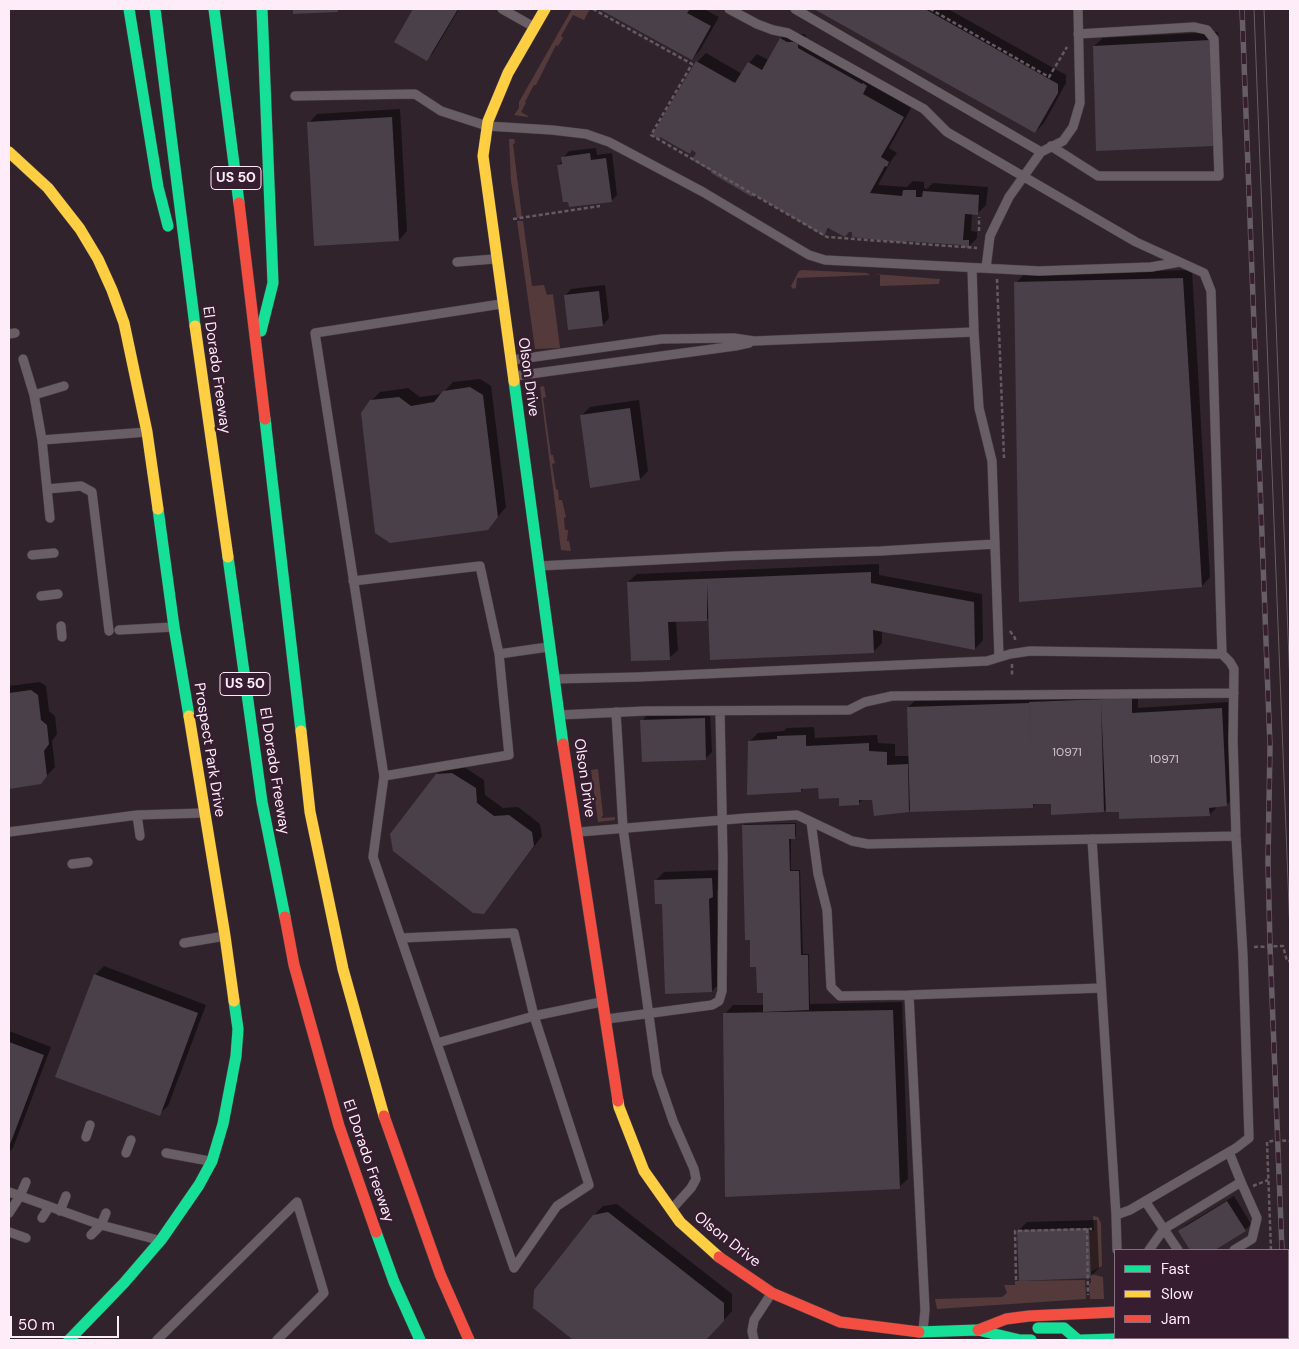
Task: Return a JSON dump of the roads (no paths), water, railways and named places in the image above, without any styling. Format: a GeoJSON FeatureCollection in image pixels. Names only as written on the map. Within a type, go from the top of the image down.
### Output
{"type":"FeatureCollection","features":[{"type":"Feature","properties":{"kind":"main road"},"geometry":{"type":"LineString","coordinates":[[129,9],[158,187],[195,324]]}},
{"type":"Feature","properties":{"kind":"main road","name":"El Dorado Freeway"},"geometry":{"type":"LineString","coordinates":[[155,9],[195,324],[262,802],[294,965],[339,1126],[394,1282],[420,1340]]}},
{"type":"Feature","properties":{"kind":"main road","name":"El Dorado Freeway"},"geometry":{"type":"LineString","coordinates":[[214,9],[257,347],[310,812],[339,950],[386,1123],[440,1274],[469,1340]]}},
{"type":"Feature","properties":{"kind":"main road"},"geometry":{"type":"LineString","coordinates":[[257,347],[273,283],[262,9]]}},
{"type":"Feature","properties":{"kind":"main road","name":"Olson Drive"},"geometry":{"type":"LineString","coordinates":[[545,9],[508,73],[488,121],[483,156],[559,715],[619,1106],[644,1171],[680,1222],[722,1259],[772,1293],[840,1322],[913,1332],[922,1336],[963,1335],[1006,1319],[1029,1316],[1114,1312]]}},
{"type":"Feature","properties":{"kind":"main road","name":"Prospect Park Drive"},"geometry":{"type":"LineString","coordinates":[[9,152],[24,164],[60,201],[80,229],[98,259],[124,323],[147,432],[174,627],[203,813],[225,936],[238,1029],[236,1056],[229,1096],[212,1161],[182,1212],[161,1240],[124,1283],[69,1340]]}},
{"type":"Feature","properties":{"kind":"main road"},"geometry":{"type":"LineString","coordinates":[[1006,1319],[1018,1327],[1064,1328],[1078,1340],[1091,1329]]}},
{"type":"Feature","properties":{"kind":"main road","name":"Olson Drive"},"geometry":{"type":"LineString","coordinates":[[978,1330],[1020,1340],[1031,1340]]}},
{"type":"Feature","properties":{"kind":"main road"},"geometry":{"type":"LineString","coordinates":[[1082,1340],[1116,1339]]}},
{"type":"Feature","properties":{"kind":"lane"},"geometry":{"type":"LineString","coordinates":[[502,9],[534,27]]}},
{"type":"Feature","properties":{"kind":"lane"},"geometry":{"type":"LineString","coordinates":[[729,9],[756,24],[788,33],[924,109],[946,132],[1136,242],[1204,273],[1211,291],[1222,654],[1234,669],[1233,741],[1236,836],[1243,956],[1249,1138],[1230,1152],[1130,1210],[1116,1215]]}},
{"type":"Feature","properties":{"kind":"lane"},"geometry":{"type":"LineString","coordinates":[[796,9],[1041,152]]}},
{"type":"Feature","properties":{"kind":"lane"},"geometry":{"type":"LineString","coordinates":[[986,268],[990,236],[1009,197],[1041,152],[1063,141],[1073,127],[1080,102],[1078,9]]}},
{"type":"Feature","properties":{"kind":"lane"},"geometry":{"type":"LineString","coordinates":[[1051,146],[1098,176],[1219,176],[1214,39],[1207,30],[1194,27],[1078,34]]}},
{"type":"Feature","properties":{"kind":"lane"},"geometry":{"type":"LineString","coordinates":[[295,96],[415,94],[441,111],[487,126],[586,134],[609,142],[703,192],[809,255],[825,260],[1039,271],[1152,267],[1180,262]]}},
{"type":"Feature","properties":{"kind":"lane"},"geometry":{"type":"LineString","coordinates":[[457,262],[497,259]]}},
{"type":"Feature","properties":{"kind":"lane"},"geometry":{"type":"LineString","coordinates":[[972,268],[974,332],[980,408],[992,461],[999,657]]}},
{"type":"Feature","properties":{"kind":"lane"},"geometry":{"type":"LineString","coordinates":[[401,938],[514,934],[534,1016],[589,1185],[557,1206],[514,1268],[373,857],[384,776],[316,333],[503,303]]}},
{"type":"Feature","properties":{"kind":"lane"},"geometry":{"type":"LineString","coordinates":[[511,360],[662,339],[734,338],[754,341],[974,332]]}},
{"type":"Feature","properties":{"kind":"lane"},"geometry":{"type":"LineString","coordinates":[[513,376],[735,346],[754,341]]}},
{"type":"Feature","properties":{"kind":"lane"},"geometry":{"type":"LineString","coordinates":[[23,359],[34,395],[42,440],[50,518]]}},
{"type":"Feature","properties":{"kind":"lane"},"geometry":{"type":"LineString","coordinates":[[34,395],[64,386]]}},
{"type":"Feature","properties":{"kind":"lane"},"geometry":{"type":"LineString","coordinates":[[42,440],[147,432]]}},
{"type":"Feature","properties":{"kind":"lane"},"geometry":{"type":"LineString","coordinates":[[47,489],[81,486],[92,492],[114,631],[174,627]]}},
{"type":"Feature","properties":{"kind":"lane"},"geometry":{"type":"LineString","coordinates":[[539,566],[995,544]]}},
{"type":"Feature","properties":{"kind":"lane"},"geometry":{"type":"LineString","coordinates":[[32,555],[54,553]]}},
{"type":"Feature","properties":{"kind":"lane"},"geometry":{"type":"LineString","coordinates":[[353,581],[480,566],[500,654],[509,755],[384,776]]}},
{"type":"Feature","properties":{"kind":"lane"},"geometry":{"type":"LineString","coordinates":[[41,596],[58,594]]}},
{"type":"Feature","properties":{"kind":"lane"},"geometry":{"type":"LineString","coordinates":[[61,626],[62,636]]}},
{"type":"Feature","properties":{"kind":"lane"},"geometry":{"type":"LineString","coordinates":[[500,654],[550,647]]}},
{"type":"Feature","properties":{"kind":"lane"},"geometry":{"type":"LineString","coordinates":[[554,679],[987,661],[1030,651],[1222,654]]}},
{"type":"Feature","properties":{"kind":"lane"},"geometry":{"type":"LineString","coordinates":[[559,715],[616,712],[849,710],[865,702],[892,696],[1234,693]]}},
{"type":"Feature","properties":{"kind":"lane"},"geometry":{"type":"LineString","coordinates":[[606,1020],[712,1005],[719,1001],[722,991],[724,820],[720,711]]}},
{"type":"Feature","properties":{"kind":"lane"},"geometry":{"type":"LineString","coordinates":[[616,712],[623,828],[657,1074],[673,1121],[694,1168],[696,1179],[692,1188],[672,1210]]}},
{"type":"Feature","properties":{"kind":"lane"},"geometry":{"type":"LineString","coordinates":[[9,832],[137,815],[203,813]]}},
{"type":"Feature","properties":{"kind":"lane"},"geometry":{"type":"LineString","coordinates":[[137,815],[140,836]]}},
{"type":"Feature","properties":{"kind":"lane"},"geometry":{"type":"LineString","coordinates":[[576,832],[797,815],[852,841],[868,844],[1236,836]]}},
{"type":"Feature","properties":{"kind":"lane"},"geometry":{"type":"LineString","coordinates":[[811,822],[818,874],[827,910],[831,987],[840,996],[1102,988]]}},
{"type":"Feature","properties":{"kind":"lane"},"geometry":{"type":"LineString","coordinates":[[1092,840],[1117,1249]]}},
{"type":"Feature","properties":{"kind":"lane"},"geometry":{"type":"LineString","coordinates":[[72,864],[88,862]]}},
{"type":"Feature","properties":{"kind":"lane"},"geometry":{"type":"LineString","coordinates":[[184,942],[225,936]]}},
{"type":"Feature","properties":{"kind":"lane"},"geometry":{"type":"LineString","coordinates":[[909,995],[925,1310],[922,1336]]}},
{"type":"Feature","properties":{"kind":"lane"},"geometry":{"type":"LineString","coordinates":[[437,1043],[534,1016],[603,1001]]}},
{"type":"Feature","properties":{"kind":"lane"},"geometry":{"type":"LineString","coordinates":[[86,1137],[90,1125]]}},
{"type":"Feature","properties":{"kind":"lane"},"geometry":{"type":"LineString","coordinates":[[126,1153],[131,1140]]}},
{"type":"Feature","properties":{"kind":"lane"},"geometry":{"type":"LineString","coordinates":[[1230,1152],[1257,1218],[1252,1239],[1236,1249]]}},
{"type":"Feature","properties":{"kind":"lane"},"geometry":{"type":"LineString","coordinates":[[166,1153],[212,1161]]}},
{"type":"Feature","properties":{"kind":"lane"},"geometry":{"type":"LineString","coordinates":[[9,1213],[26,1182]]}},
{"type":"Feature","properties":{"kind":"lane"},"geometry":{"type":"LineString","coordinates":[[1150,1249],[1164,1229],[1241,1182]]}},
{"type":"Feature","properties":{"kind":"lane"},"geometry":{"type":"LineString","coordinates":[[9,1192],[60,1212],[101,1225],[161,1240]]}},
{"type":"Feature","properties":{"kind":"lane"},"geometry":{"type":"LineString","coordinates":[[60,1212],[66,1196]]}},
{"type":"Feature","properties":{"kind":"lane"},"geometry":{"type":"LineString","coordinates":[[1145,1201],[1177,1249]]}},
{"type":"Feature","properties":{"kind":"lane"},"geometry":{"type":"LineString","coordinates":[[157,1340],[297,1202],[324,1293],[277,1340]]}},
{"type":"Feature","properties":{"kind":"lane"},"geometry":{"type":"LineString","coordinates":[[42,1218],[49,1207]]}},
{"type":"Feature","properties":{"kind":"lane"},"geometry":{"type":"LineString","coordinates":[[91,1235],[101,1225],[106,1212]]}},
{"type":"Feature","properties":{"kind":"lane"},"geometry":{"type":"LineString","coordinates":[[9,1232],[26,1238]]}},
{"type":"Feature","properties":{"kind":"lane"},"geometry":{"type":"LineString","coordinates":[[754,1340],[752,1331],[754,1320],[772,1293]]}},
{"type":"Feature","properties":{"kind":"tram line"},"geometry":{"type":"LineString","coordinates":[[1254,9],[1290,932]]}},
{"type":"Feature","properties":{"kind":"tram line"},"geometry":{"type":"LineString","coordinates":[[1264,9],[1290,686]]}},
{"type":"Feature","properties":{"kind":"railway"},"geometry":{"type":"LineString","coordinates":[[1242,9],[1270,746],[1268,862],[1282,1249]]}},
{"type":"Feature","properties":{"kind":"railway"},"geometry":{"type":"LineString","coordinates":[[1289,1328],[1290,1340]]}}]}
